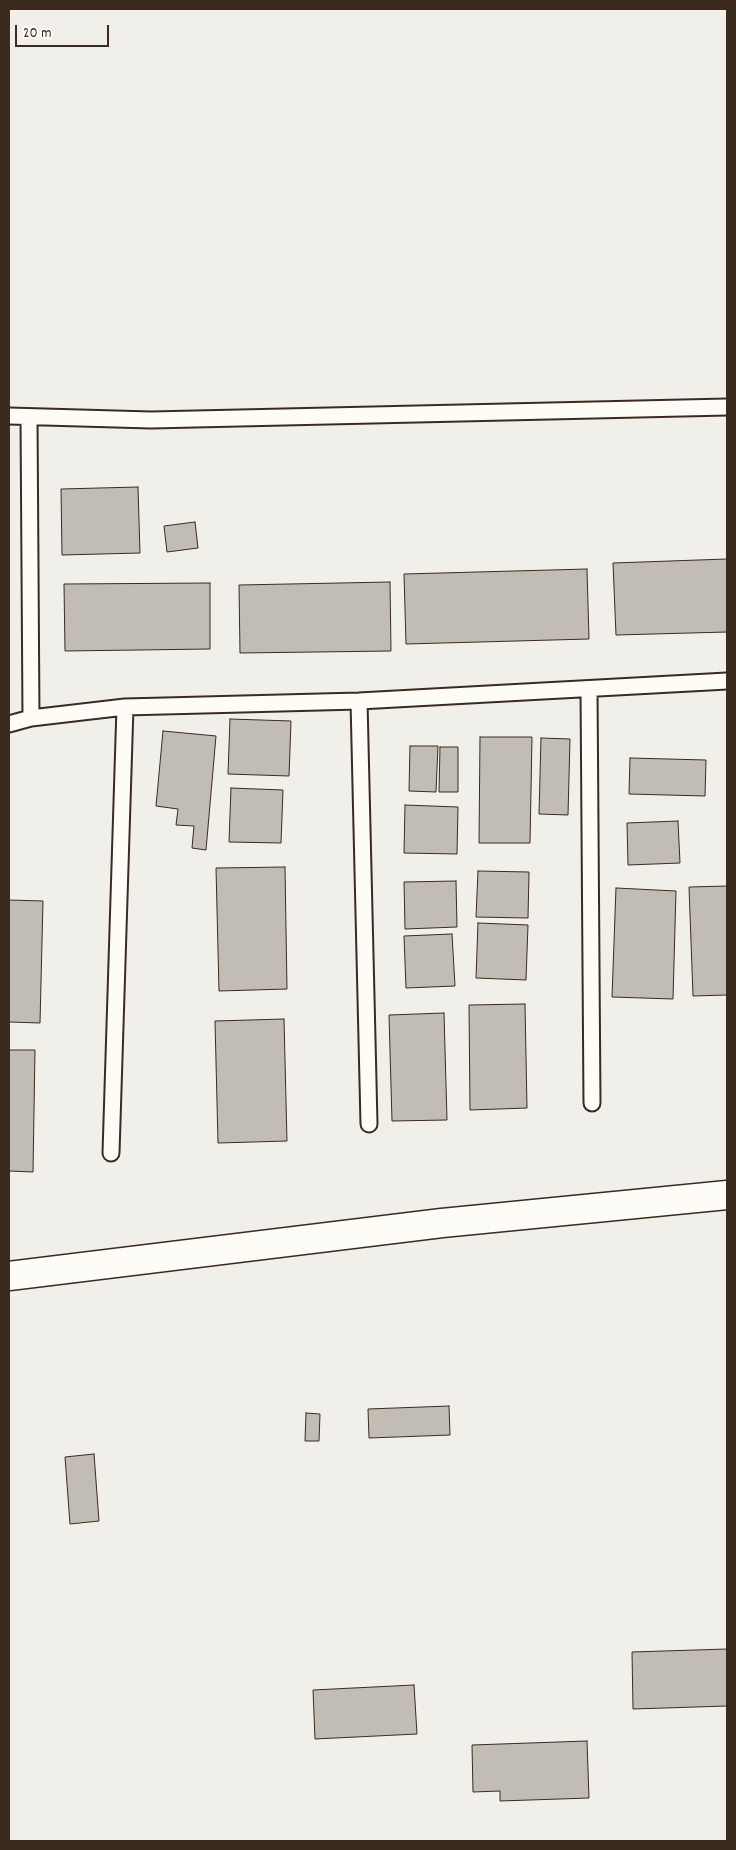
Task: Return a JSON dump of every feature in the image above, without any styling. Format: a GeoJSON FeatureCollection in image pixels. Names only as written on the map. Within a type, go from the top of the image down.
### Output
{"type":"FeatureCollection","features":[{"type":"Feature","properties":{"kind":"street"},"geometry":{"type":"LineString","coordinates":[[9,1276],[442,1223],[727,1195]]}},
{"type":"Feature","properties":{"kind":"lane"},"geometry":{"type":"LineString","coordinates":[[9,416],[161,420],[727,406]]}},
{"type":"Feature","properties":{"kind":"lane"},"geometry":{"type":"LineString","coordinates":[[29,417],[31,718]]}},
{"type":"Feature","properties":{"kind":"lane"},"geometry":{"type":"LineString","coordinates":[[9,724],[31,718],[125,707],[359,701],[727,681]]}},
{"type":"Feature","properties":{"kind":"lane"},"geometry":{"type":"LineString","coordinates":[[589,689],[592,1103]]}},
{"type":"Feature","properties":{"kind":"lane"},"geometry":{"type":"LineString","coordinates":[[359,701],[369,1124]]}},
{"type":"Feature","properties":{"kind":"lane"},"geometry":{"type":"LineString","coordinates":[[111,1153],[125,707]]}},
{"type":"Feature","properties":{"kind":"building"},"geometry":{"type":"Polygon","coordinates":[[[138,487],[140,553],[62,555],[61,489],[138,487]]]}},
{"type":"Feature","properties":{"kind":"building"},"geometry":{"type":"Polygon","coordinates":[[[195,522],[198,548],[167,552],[164,526],[195,522]]]}},
{"type":"Feature","properties":{"kind":"building"},"geometry":{"type":"Polygon","coordinates":[[[727,559],[727,632],[616,635],[613,563],[727,559]]]}},
{"type":"Feature","properties":{"kind":"building"},"geometry":{"type":"Polygon","coordinates":[[[587,569],[589,639],[406,644],[404,574],[587,569]]]}},
{"type":"Feature","properties":{"kind":"building"},"geometry":{"type":"Polygon","coordinates":[[[390,582],[391,651],[240,653],[239,585],[390,582]]]}},
{"type":"Feature","properties":{"kind":"building"},"geometry":{"type":"Polygon","coordinates":[[[210,583],[210,649],[65,651],[64,584],[210,583]]]}},
{"type":"Feature","properties":{"kind":"building"},"geometry":{"type":"Polygon","coordinates":[[[230,719],[291,721],[289,776],[228,774],[230,719]]]}},
{"type":"Feature","properties":{"kind":"building"},"geometry":{"type":"Polygon","coordinates":[[[163,731],[216,736],[206,850],[192,848],[194,826],[176,825],[178,809],[156,806],[163,731]]]}},
{"type":"Feature","properties":{"kind":"building"},"geometry":{"type":"Polygon","coordinates":[[[480,737],[532,737],[530,843],[479,843],[480,737]]]}},
{"type":"Feature","properties":{"kind":"building"},"geometry":{"type":"Polygon","coordinates":[[[541,738],[570,739],[568,815],[539,814],[541,738]]]}},
{"type":"Feature","properties":{"kind":"building"},"geometry":{"type":"Polygon","coordinates":[[[410,746],[438,746],[436,792],[409,791],[410,746]]]}},
{"type":"Feature","properties":{"kind":"building"},"geometry":{"type":"Polygon","coordinates":[[[440,747],[458,747],[458,792],[439,792],[440,747]]]}},
{"type":"Feature","properties":{"kind":"building"},"geometry":{"type":"Polygon","coordinates":[[[630,758],[706,760],[705,796],[629,794],[630,758]]]}},
{"type":"Feature","properties":{"kind":"building"},"geometry":{"type":"Polygon","coordinates":[[[231,788],[283,790],[281,843],[229,842],[231,788]]]}},
{"type":"Feature","properties":{"kind":"building"},"geometry":{"type":"Polygon","coordinates":[[[405,805],[458,807],[457,854],[404,853],[405,805]]]}},
{"type":"Feature","properties":{"kind":"building"},"geometry":{"type":"Polygon","coordinates":[[[678,821],[680,863],[628,865],[627,823],[678,821]]]}},
{"type":"Feature","properties":{"kind":"building"},"geometry":{"type":"Polygon","coordinates":[[[285,867],[287,989],[219,991],[216,868],[285,867]]]}},
{"type":"Feature","properties":{"kind":"building"},"geometry":{"type":"Polygon","coordinates":[[[478,871],[529,872],[528,918],[476,917],[478,871]]]}},
{"type":"Feature","properties":{"kind":"building"},"geometry":{"type":"Polygon","coordinates":[[[456,881],[457,927],[405,929],[404,882],[456,881]]]}},
{"type":"Feature","properties":{"kind":"building"},"geometry":{"type":"Polygon","coordinates":[[[727,886],[727,995],[693,996],[689,887],[727,886]]]}},
{"type":"Feature","properties":{"kind":"building"},"geometry":{"type":"Polygon","coordinates":[[[616,888],[676,891],[673,999],[612,997],[616,888]]]}},
{"type":"Feature","properties":{"kind":"building"},"geometry":{"type":"Polygon","coordinates":[[[9,900],[43,901],[40,1023],[9,1022],[9,900]]]}},
{"type":"Feature","properties":{"kind":"building"},"geometry":{"type":"Polygon","coordinates":[[[478,923],[528,925],[526,980],[476,978],[478,923]]]}},
{"type":"Feature","properties":{"kind":"building"},"geometry":{"type":"Polygon","coordinates":[[[452,934],[455,986],[406,988],[404,936],[452,934]]]}},
{"type":"Feature","properties":{"kind":"building"},"geometry":{"type":"Polygon","coordinates":[[[525,1004],[527,1108],[470,1110],[469,1005],[525,1004]]]}},
{"type":"Feature","properties":{"kind":"building"},"geometry":{"type":"Polygon","coordinates":[[[444,1013],[447,1120],[392,1121],[389,1015],[444,1013]]]}},
{"type":"Feature","properties":{"kind":"building"},"geometry":{"type":"Polygon","coordinates":[[[284,1019],[287,1141],[218,1143],[215,1021],[284,1019]]]}},
{"type":"Feature","properties":{"kind":"building"},"geometry":{"type":"Polygon","coordinates":[[[9,1050],[35,1050],[33,1172],[9,1171],[9,1050]]]}},
{"type":"Feature","properties":{"kind":"building"},"geometry":{"type":"Polygon","coordinates":[[[449,1406],[450,1435],[369,1438],[368,1409],[449,1406]]]}},
{"type":"Feature","properties":{"kind":"building"},"geometry":{"type":"Polygon","coordinates":[[[306,1413],[320,1414],[319,1441],[305,1441],[306,1413]]]}},
{"type":"Feature","properties":{"kind":"building"},"geometry":{"type":"Polygon","coordinates":[[[94,1454],[99,1521],[70,1524],[65,1457],[94,1454]]]}},
{"type":"Feature","properties":{"kind":"building"},"geometry":{"type":"Polygon","coordinates":[[[727,1649],[727,1706],[633,1709],[632,1652],[727,1649]]]}},
{"type":"Feature","properties":{"kind":"building"},"geometry":{"type":"Polygon","coordinates":[[[414,1685],[417,1734],[315,1739],[313,1690],[414,1685]]]}},
{"type":"Feature","properties":{"kind":"building"},"geometry":{"type":"Polygon","coordinates":[[[587,1741],[589,1798],[500,1801],[500,1791],[473,1792],[472,1745],[587,1741]]]}}]}
